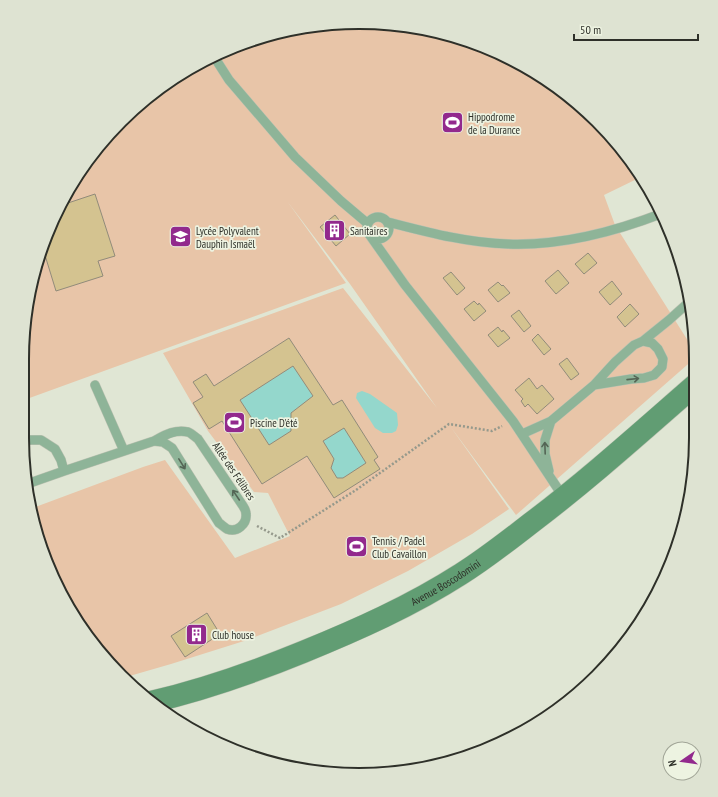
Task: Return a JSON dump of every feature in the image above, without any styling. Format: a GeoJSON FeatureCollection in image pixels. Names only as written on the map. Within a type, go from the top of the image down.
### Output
{"type":"FeatureCollection","features":[{"type":"Feature","properties":{"kind":"main road","name":"Avenue Boscodomini"},"geometry":{"type":"LineString","coordinates":[[158,700],[215,684],[277,662],[333,640],[384,617],[423,597],[462,574],[564,498],[689,390]]}},
{"type":"Feature","properties":{"kind":"lane"},"geometry":{"type":"LineString","coordinates":[[217,61],[229,80],[295,157],[340,201],[367,223]]}},
{"type":"Feature","properties":{"kind":"lane"},"geometry":{"type":"LineString","coordinates":[[388,222],[445,236],[478,242],[508,244],[540,243],[577,238],[605,232],[656,215]]}},
{"type":"Feature","properties":{"kind":"lane"},"geometry":{"type":"LineString","coordinates":[[372,237],[378,239],[385,237],[389,231],[390,227],[384,218],[380,216],[373,217],[367,223],[367,231],[404,285],[513,421],[564,498]]}},
{"type":"Feature","properties":{"kind":"lane"},"geometry":{"type":"LineString","coordinates":[[522,434],[551,421],[594,385],[634,345],[643,341],[685,306]]}},
{"type":"Feature","properties":{"kind":"lane"},"geometry":{"type":"LineString","coordinates":[[594,385],[644,378],[654,375],[662,367],[663,360],[658,349],[652,343],[643,341]]}},
{"type":"Feature","properties":{"kind":"lane"},"geometry":{"type":"LineString","coordinates":[[95,385],[124,451]]}},
{"type":"Feature","properties":{"kind":"lane"},"geometry":{"type":"LineString","coordinates":[[550,476],[545,454],[545,440],[551,421]]}},
{"type":"Feature","properties":{"kind":"lane","name":"Allée des Félibres"},"geometry":{"type":"LineString","coordinates":[[32,482],[154,441],[166,434],[188,432],[198,439],[247,512],[246,520]]}},
{"type":"Feature","properties":{"kind":"lane"},"geometry":{"type":"LineString","coordinates":[[29,440],[41,440],[55,449],[61,460],[64,471]]}},
{"type":"Feature","properties":{"kind":"lane"},"geometry":{"type":"LineString","coordinates":[[154,441],[163,442],[172,448],[220,523],[228,530],[235,530],[241,527],[246,520]]}},
{"type":"Feature","properties":{"kind":"path"},"geometry":{"type":"LineString","coordinates":[[246,520],[280,538],[356,490],[449,424],[492,431],[513,421]]}},
{"type":"Feature","properties":{"kind":"shaded area"},"geometry":{"type":"Polygon","coordinates":[[[359,29],[402,32],[444,40],[465,47],[485,54],[524,73],[560,97],[577,111],[607,141],[621,158],[635,180],[604,195],[615,225],[688,341],[689,363],[516,515],[450,426],[509,509],[472,534],[408,571],[341,604],[244,641],[131,676],[97,639],[73,603],[54,564],[36,507],[165,460],[235,558],[290,536],[268,493],[254,492],[208,431],[163,353],[343,288],[437,408],[350,284],[287,201],[346,283],[29,398],[30,337],[35,295],[40,274],[54,233],[73,194],[97,158],[111,141],[141,111],[158,97],[194,73],[213,63],[233,54],[274,40],[295,35],[337,30],[359,29]]]}},
{"type":"Feature","properties":{"kind":"water"},"geometry":{"type":"Polygon","coordinates":[[[293,366],[313,396],[291,413],[291,431],[269,445],[240,400],[293,366]]]}},
{"type":"Feature","properties":{"kind":"water"},"geometry":{"type":"Polygon","coordinates":[[[362,391],[370,394],[397,413],[398,425],[396,431],[392,433],[383,433],[375,428],[356,398],[357,393],[362,391]]]}},
{"type":"Feature","properties":{"kind":"water"},"geometry":{"type":"Polygon","coordinates":[[[344,428],[366,463],[343,478],[337,478],[331,468],[334,459],[323,441],[344,428]]]}},
{"type":"Feature","properties":{"kind":"building"},"geometry":{"type":"Polygon","coordinates":[[[95,194],[115,256],[98,261],[103,276],[56,291],[46,257],[54,233],[68,203],[95,194]]]}},
{"type":"Feature","properties":{"kind":"building","name":"Sanitaires"},"geometry":{"type":"Polygon","coordinates":[[[335,215],[350,234],[336,246],[320,227],[335,215]]]}},
{"type":"Feature","properties":{"kind":"building"},"geometry":{"type":"Polygon","coordinates":[[[588,253],[597,263],[584,274],[575,264],[588,253]]]}},
{"type":"Feature","properties":{"kind":"building"},"geometry":{"type":"Polygon","coordinates":[[[558,270],[569,283],[556,294],[545,281],[558,270]]]}},
{"type":"Feature","properties":{"kind":"building"},"geometry":{"type":"Polygon","coordinates":[[[451,272],[465,288],[457,295],[443,278],[451,272]]]}},
{"type":"Feature","properties":{"kind":"building"},"geometry":{"type":"Polygon","coordinates":[[[612,281],[622,294],[610,305],[599,292],[612,281]]]}},
{"type":"Feature","properties":{"kind":"building"},"geometry":{"type":"Polygon","coordinates":[[[498,282],[510,293],[498,302],[488,290],[498,282]]]}},
{"type":"Feature","properties":{"kind":"building"},"geometry":{"type":"Polygon","coordinates":[[[474,301],[478,305],[479,303],[486,311],[474,321],[464,309],[474,301]]]}},
{"type":"Feature","properties":{"kind":"building"},"geometry":{"type":"Polygon","coordinates":[[[630,304],[639,314],[625,327],[617,317],[630,304]]]}},
{"type":"Feature","properties":{"kind":"building"},"geometry":{"type":"Polygon","coordinates":[[[519,310],[531,326],[524,332],[511,316],[519,310]]]}},
{"type":"Feature","properties":{"kind":"building"},"geometry":{"type":"Polygon","coordinates":[[[498,327],[510,338],[498,347],[488,335],[498,327]]]}},
{"type":"Feature","properties":{"kind":"building"},"geometry":{"type":"Polygon","coordinates":[[[538,334],[551,349],[544,355],[532,340],[538,334]]]}},
{"type":"Feature","properties":{"kind":"building"},"geometry":{"type":"Polygon","coordinates":[[[289,338],[333,405],[342,400],[378,457],[374,460],[380,469],[334,498],[307,456],[262,484],[222,421],[209,429],[193,403],[203,397],[193,382],[206,374],[214,386],[289,338]],[[293,366],[240,400],[269,445],[291,431],[291,413],[313,396],[293,366]],[[344,428],[323,441],[334,459],[331,468],[337,478],[343,478],[366,463],[344,428]]]}},
{"type":"Feature","properties":{"kind":"building"},"geometry":{"type":"Polygon","coordinates":[[[567,358],[579,374],[571,380],[559,364],[567,358]]]}},
{"type":"Feature","properties":{"kind":"building"},"geometry":{"type":"Polygon","coordinates":[[[529,378],[537,389],[542,385],[554,399],[537,414],[528,404],[525,407],[521,401],[523,399],[515,390],[529,378]]]}},
{"type":"Feature","properties":{"kind":"building","name":"Club house"},"geometry":{"type":"Polygon","coordinates":[[[207,613],[220,634],[185,657],[171,636],[207,613]]]}},
{"type":"Feature","properties":{"kind":"place","name":"Hippodrome de la Durance"},"geometry":{"type":"Point","coordinates":[452,123]}},
{"type":"Feature","properties":{"kind":"place","name":"Sanitaires"},"geometry":{"type":"Point","coordinates":[335,231]}},
{"type":"Feature","properties":{"kind":"place","name":"Lycée Polyvalent Dauphin Ismaël"},"geometry":{"type":"Point","coordinates":[181,237]}},
{"type":"Feature","properties":{"kind":"place","name":"Piscine D'été"},"geometry":{"type":"Point","coordinates":[235,423]}},
{"type":"Feature","properties":{"kind":"place","name":"Tennis / Padel Club Cavaillon"},"geometry":{"type":"Point","coordinates":[356,547]}},
{"type":"Feature","properties":{"kind":"place","name":"Club house"},"geometry":{"type":"Point","coordinates":[196,635]}}]}
